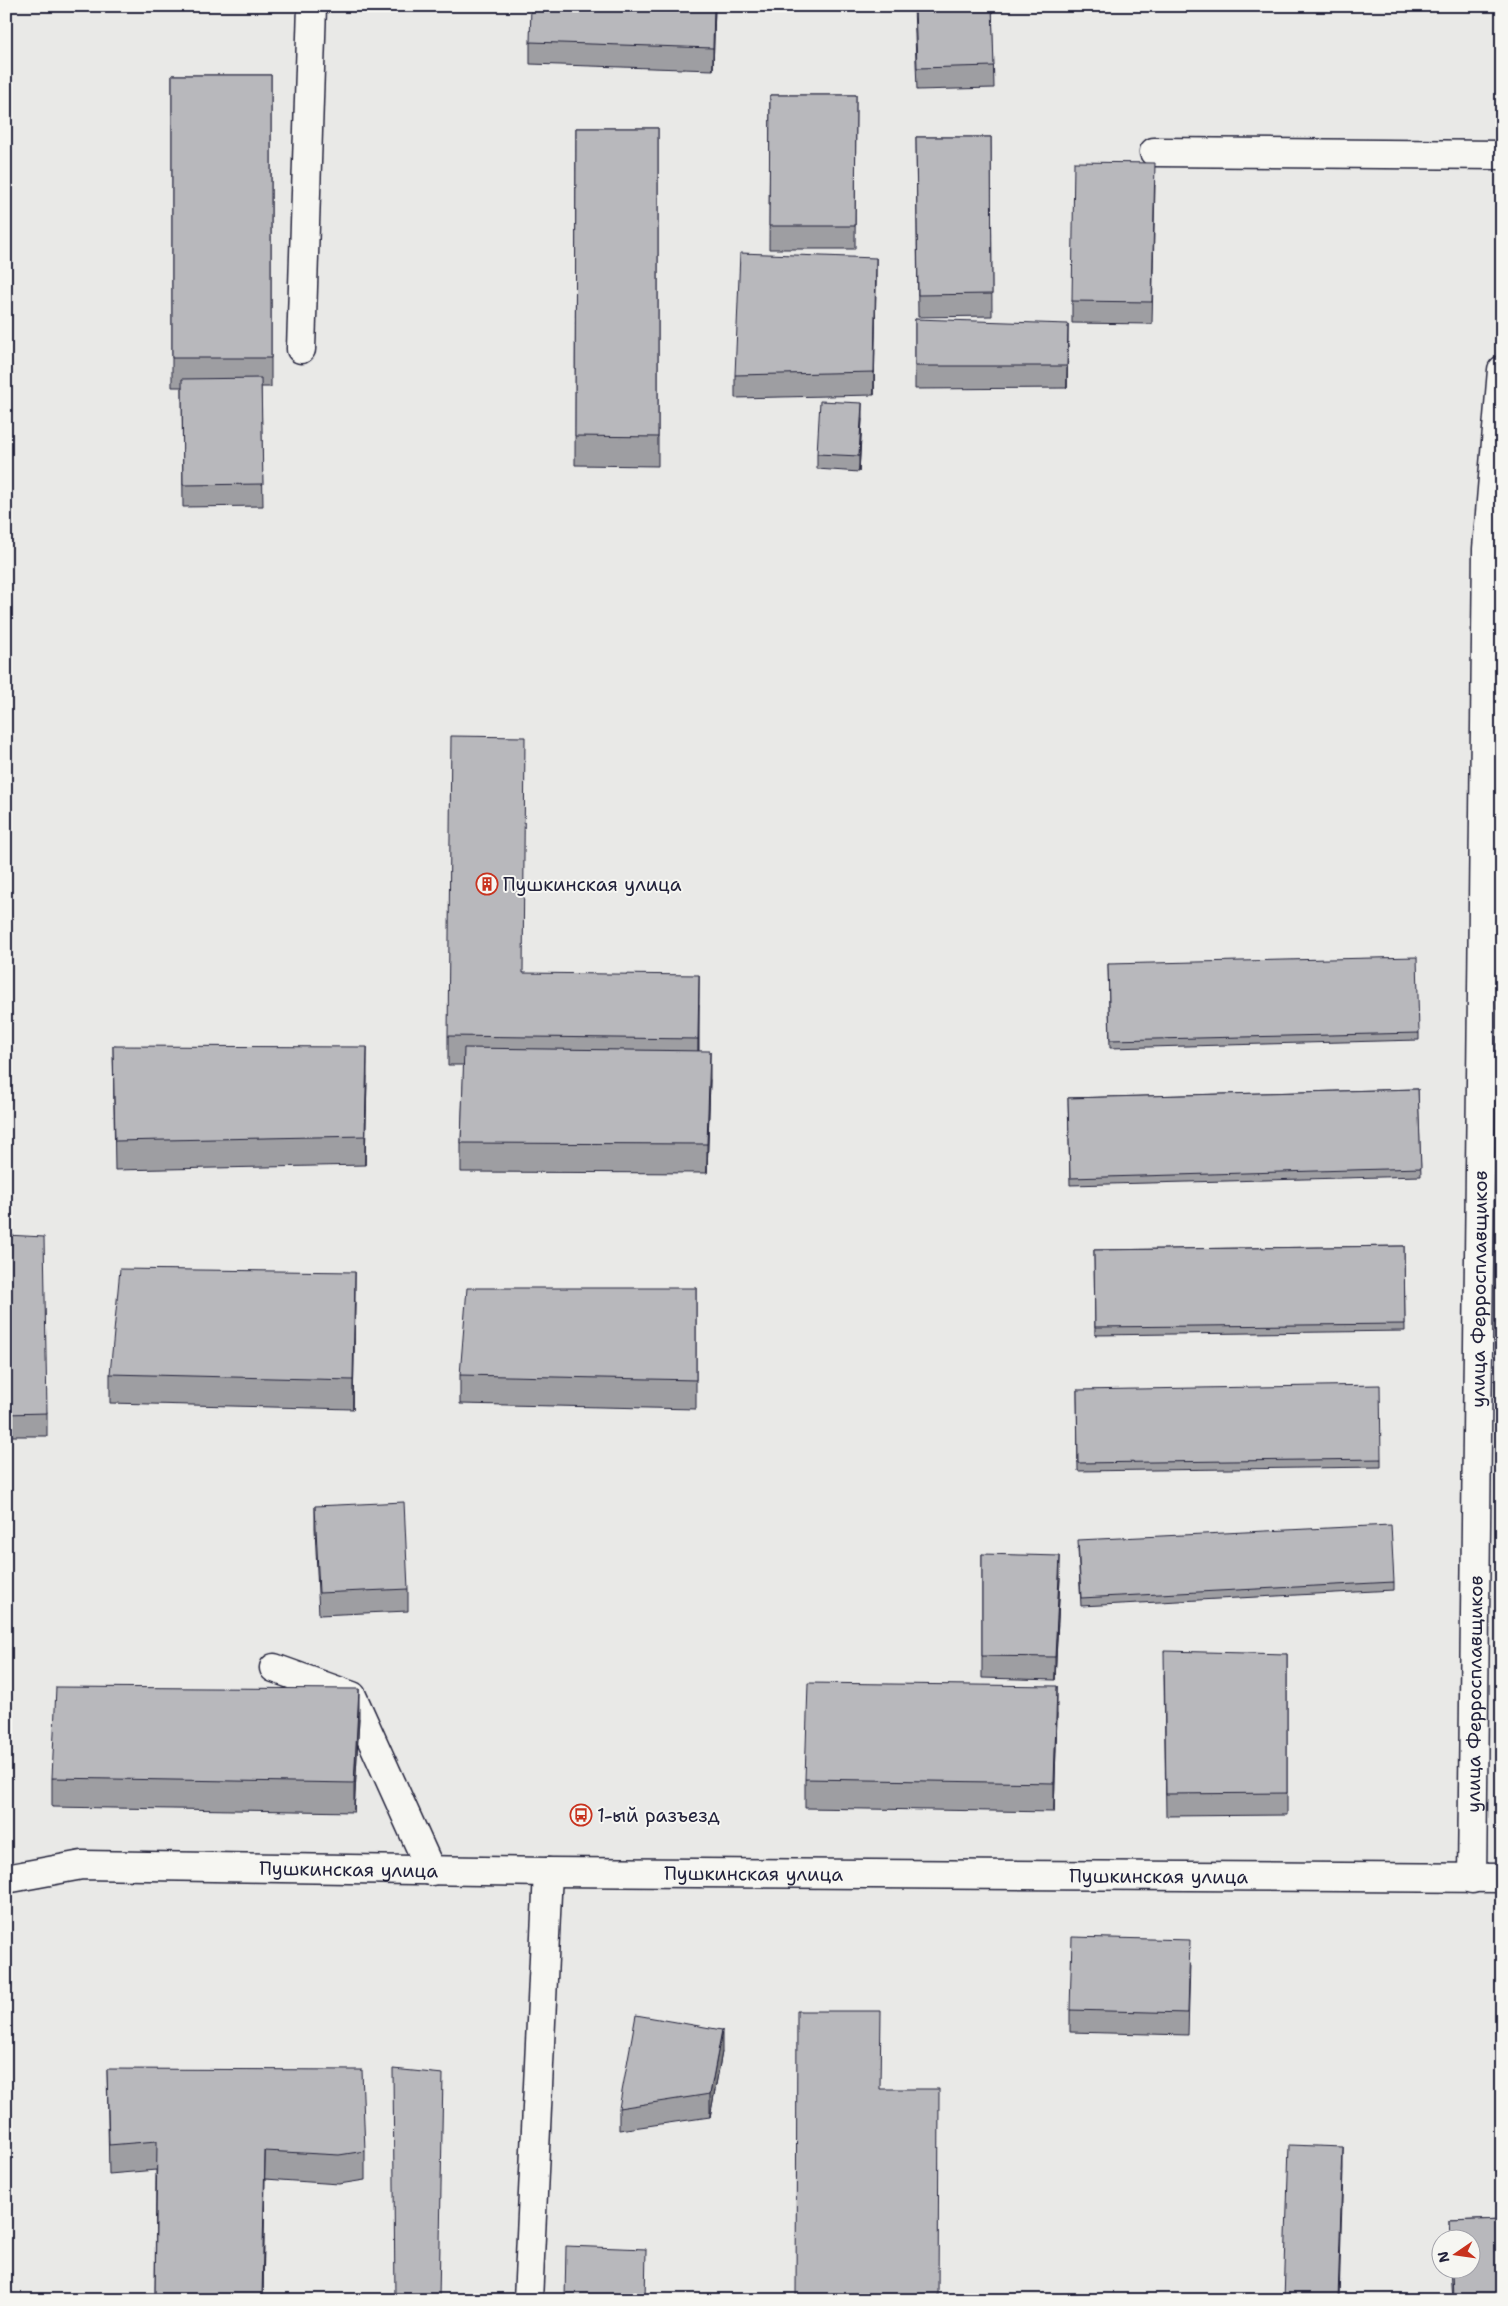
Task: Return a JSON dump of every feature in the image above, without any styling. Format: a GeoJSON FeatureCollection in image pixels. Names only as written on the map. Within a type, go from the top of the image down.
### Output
{"type":"FeatureCollection","features":[{"type":"Feature","properties":{"kind":"street"},"geometry":{"type":"LineString","coordinates":[[301,350],[312,6]]}},
{"type":"Feature","properties":{"kind":"street"},"geometry":{"type":"LineString","coordinates":[[1154,152],[1502,155]]}},
{"type":"Feature","properties":{"kind":"street","name":"улица Ферросплавщиков"},"geometry":{"type":"LineString","coordinates":[[1472,1879],[1494,550],[1502,370]]}},
{"type":"Feature","properties":{"kind":"street"},"geometry":{"type":"LineString","coordinates":[[274,1668],[352,1696],[431,1871]]}},
{"type":"Feature","properties":{"kind":"street","name":"Пушкинская улица"},"geometry":{"type":"LineString","coordinates":[[6,1879],[82,1865],[431,1871],[1502,1878]]}},
{"type":"Feature","properties":{"kind":"street"},"geometry":{"type":"LineString","coordinates":[[528,2300],[548,1872]]}},
{"type":"Feature","properties":{"kind":"building"},"geometry":{"type":"Polygon","coordinates":[[[531,6],[714,6],[713,48],[530,42],[531,6]]]}},
{"type":"Feature","properties":{"kind":"building"},"geometry":{"type":"Polygon","coordinates":[[[915,6],[992,6],[994,66],[917,68],[915,6]]]}},
{"type":"Feature","properties":{"kind":"building"},"geometry":{"type":"Polygon","coordinates":[[[172,75],[271,75],[271,358],[172,358],[172,75]]]}},
{"type":"Feature","properties":{"kind":"building"},"geometry":{"type":"Polygon","coordinates":[[[770,95],[856,95],[855,226],[769,226],[770,95]]]}},
{"type":"Feature","properties":{"kind":"building"},"geometry":{"type":"Polygon","coordinates":[[[576,128],[658,128],[658,437],[575,436],[576,128]]]}},
{"type":"Feature","properties":{"kind":"building"},"geometry":{"type":"Polygon","coordinates":[[[916,137],[991,137],[992,294],[918,295],[916,137]]]}},
{"type":"Feature","properties":{"kind":"building"},"geometry":{"type":"Polygon","coordinates":[[[1074,162],[1155,163],[1152,302],[1072,301],[1074,162]]]}},
{"type":"Feature","properties":{"kind":"building"},"geometry":{"type":"Polygon","coordinates":[[[740,253],[876,258],[874,372],[735,375],[740,253]]]}},
{"type":"Feature","properties":{"kind":"building"},"geometry":{"type":"Polygon","coordinates":[[[915,319],[1068,324],[1067,366],[915,366],[915,319]]]}},
{"type":"Feature","properties":{"kind":"building"},"geometry":{"type":"Polygon","coordinates":[[[261,378],[263,484],[183,485],[182,379],[261,378]]]}},
{"type":"Feature","properties":{"kind":"building"},"geometry":{"type":"Polygon","coordinates":[[[820,401],[862,403],[859,456],[817,454],[820,401]]]}},
{"type":"Feature","properties":{"kind":"building","name":"Пушкинская улица"},"geometry":{"type":"Polygon","coordinates":[[[451,736],[525,737],[523,973],[699,975],[698,1039],[448,1036],[451,736]]]}},
{"type":"Feature","properties":{"kind":"building"},"geometry":{"type":"Polygon","coordinates":[[[1417,957],[1419,1033],[1110,1040],[1108,964],[1417,957]]]}},
{"type":"Feature","properties":{"kind":"building"},"geometry":{"type":"Polygon","coordinates":[[[113,1046],[367,1047],[365,1136],[115,1141],[113,1046]]]}},
{"type":"Feature","properties":{"kind":"building"},"geometry":{"type":"Polygon","coordinates":[[[464,1048],[710,1051],[707,1144],[461,1143],[464,1048]]]}},
{"type":"Feature","properties":{"kind":"building"},"geometry":{"type":"Polygon","coordinates":[[[1418,1089],[1421,1168],[1070,1178],[1068,1098],[1418,1089]]]}},
{"type":"Feature","properties":{"kind":"building"},"geometry":{"type":"Polygon","coordinates":[[[6,1235],[44,1237],[47,1413],[6,1414],[6,1235]]]}},
{"type":"Feature","properties":{"kind":"building"},"geometry":{"type":"Polygon","coordinates":[[[1404,1246],[1405,1324],[1095,1327],[1094,1250],[1404,1246]]]}},
{"type":"Feature","properties":{"kind":"building"},"geometry":{"type":"Polygon","coordinates":[[[120,1269],[355,1272],[353,1380],[110,1374],[120,1269]]]}},
{"type":"Feature","properties":{"kind":"building"},"geometry":{"type":"Polygon","coordinates":[[[467,1288],[696,1288],[696,1380],[460,1375],[467,1288]]]}},
{"type":"Feature","properties":{"kind":"building"},"geometry":{"type":"Polygon","coordinates":[[[1380,1385],[1381,1459],[1078,1463],[1077,1390],[1380,1385]]]}},
{"type":"Feature","properties":{"kind":"building"},"geometry":{"type":"Polygon","coordinates":[[[404,1502],[408,1589],[319,1593],[315,1506],[404,1502]]]}},
{"type":"Feature","properties":{"kind":"building"},"geometry":{"type":"Polygon","coordinates":[[[1391,1525],[1394,1582],[1081,1598],[1078,1540],[1391,1525]]]}},
{"type":"Feature","properties":{"kind":"building"},"geometry":{"type":"Polygon","coordinates":[[[982,1554],[1060,1556],[1055,1657],[982,1656],[982,1554]]]}},
{"type":"Feature","properties":{"kind":"building"},"geometry":{"type":"Polygon","coordinates":[[[1164,1651],[1287,1654],[1287,1793],[1166,1794],[1164,1651]]]}},
{"type":"Feature","properties":{"kind":"building"},"geometry":{"type":"Polygon","coordinates":[[[808,1683],[1057,1686],[1054,1783],[805,1779],[808,1683]]]}},
{"type":"Feature","properties":{"kind":"building"},"geometry":{"type":"Polygon","coordinates":[[[56,1687],[359,1689],[354,1783],[52,1778],[56,1687]]]}},
{"type":"Feature","properties":{"kind":"building"},"geometry":{"type":"Polygon","coordinates":[[[1072,1937],[1190,1940],[1188,2013],[1070,2010],[1072,1937]]]}},
{"type":"Feature","properties":{"kind":"building"},"geometry":{"type":"Polygon","coordinates":[[[797,2011],[881,2011],[880,2089],[939,2089],[938,2300],[796,2300],[797,2011]]]}},
{"type":"Feature","properties":{"kind":"building"},"geometry":{"type":"Polygon","coordinates":[[[636,2015],[722,2030],[710,2094],[619,2108],[636,2015]]]}},
{"type":"Feature","properties":{"kind":"building"},"geometry":{"type":"Polygon","coordinates":[[[107,2069],[362,2070],[365,2151],[339,2155],[265,2151],[262,2300],[155,2300],[157,2141],[109,2145],[107,2069]]]}},
{"type":"Feature","properties":{"kind":"building"},"geometry":{"type":"Polygon","coordinates":[[[393,2069],[443,2074],[439,2300],[395,2300],[393,2069]]]}},
{"type":"Feature","properties":{"kind":"building"},"geometry":{"type":"Polygon","coordinates":[[[1289,2145],[1343,2147],[1338,2300],[1284,2300],[1289,2145]]]}},
{"type":"Feature","properties":{"kind":"building"},"geometry":{"type":"Polygon","coordinates":[[[1502,2219],[1502,2300],[1454,2300],[1453,2278],[1480,2278],[1480,2228],[1450,2228],[1450,2221],[1502,2219]]]}},
{"type":"Feature","properties":{"kind":"building"},"geometry":{"type":"Polygon","coordinates":[[[566,2246],[646,2249],[645,2300],[565,2300],[566,2246]]]}},
{"type":"Feature","properties":{"kind":"place","name":"Пушкинская улица"},"geometry":{"type":"Point","coordinates":[487,884]}},
{"type":"Feature","properties":{"kind":"place","name":"1-ый разъезд"},"geometry":{"type":"Point","coordinates":[581,1815]}}]}
